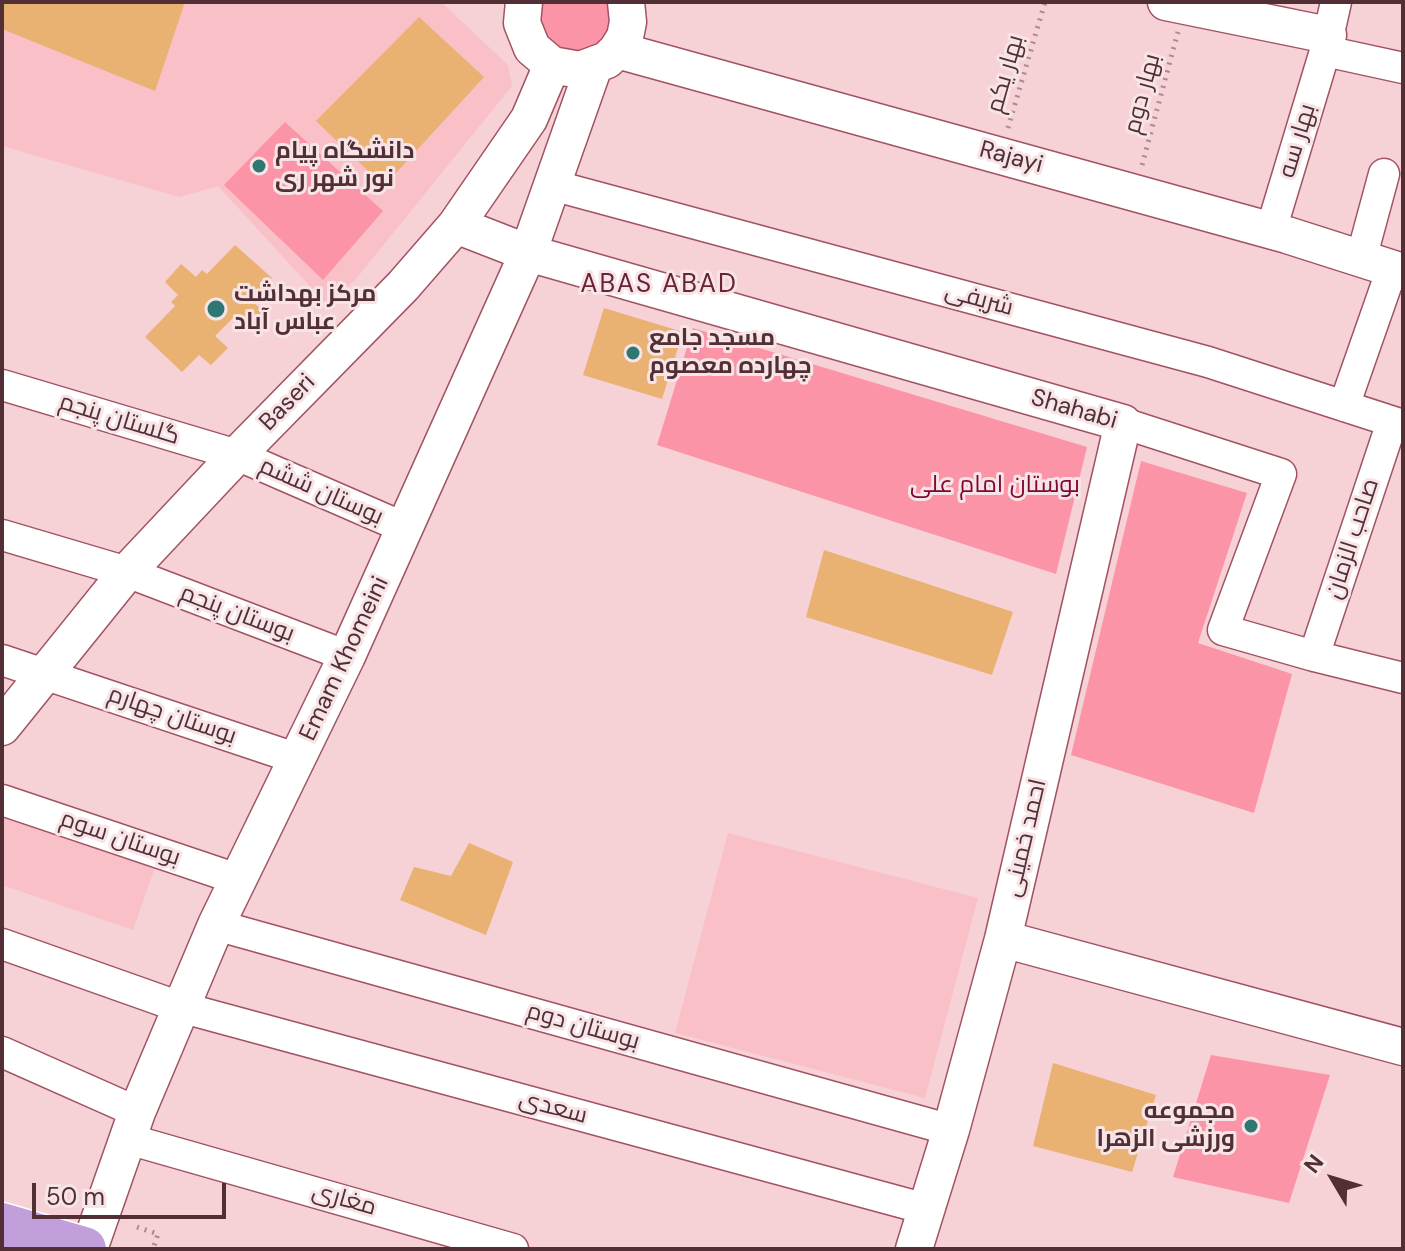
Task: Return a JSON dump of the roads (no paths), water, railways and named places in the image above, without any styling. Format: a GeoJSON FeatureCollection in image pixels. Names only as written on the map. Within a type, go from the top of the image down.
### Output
{"type":"FeatureCollection","features":[{"type":"Feature","properties":{"kind":"highway"},"geometry":{"type":"LineString","coordinates":[[2,1225],[86,1249]]}},
{"type":"Feature","properties":{"kind":"street","name":"Emam Khomeini"},"geometry":{"type":"LineString","coordinates":[[86,1249],[132,1125],[216,925],[298,759],[405,528],[528,253],[552,185],[605,58],[625,37],[628,22],[626,2]]}},
{"type":"Feature","properties":{"kind":"street"},"geometry":{"type":"LineString","coordinates":[[1176,3],[1330,29],[1403,68]]}},
{"type":"Feature","properties":{"kind":"street"},"geometry":{"type":"LineString","coordinates":[[518,9],[532,48],[552,65]]}},
{"type":"Feature","properties":{"kind":"street","name":"بهار سه"},"geometry":{"type":"LineString","coordinates":[[1271,230],[1330,29]]}},
{"type":"Feature","properties":{"kind":"street","name":"Rajayi"},"geometry":{"type":"LineString","coordinates":[[552,65],[580,70],[605,58],[1000,155],[1271,230],[1386,267]]}},
{"type":"Feature","properties":{"kind":"street","name":"Baseri"},"geometry":{"type":"LineString","coordinates":[[2,727],[127,572],[403,286],[456,225],[529,119],[552,65]]}},
{"type":"Feature","properties":{"kind":"street"},"geometry":{"type":"LineString","coordinates":[[1344,406],[1386,267],[1384,174]]}},
{"type":"Feature","properties":{"kind":"street","name":"شریفی"},"geometry":{"type":"LineString","coordinates":[[552,185],[1208,362],[1398,424]]}},
{"type":"Feature","properties":{"kind":"street","name":"Shahabi"},"geometry":{"type":"LineString","coordinates":[[456,225],[528,253],[1123,423],[1281,474],[1223,630],[1403,678]]}},
{"type":"Feature","properties":{"kind":"street","name":"گلستان پنجم"},"geometry":{"type":"LineString","coordinates":[[2,385],[237,455]]}},
{"type":"Feature","properties":{"kind":"street","name":"احمد خمینی"},"geometry":{"type":"LineString","coordinates":[[914,1249],[951,1130],[1003,939],[1123,423]]}},
{"type":"Feature","properties":{"kind":"street","name":"صاحب الزمان"},"geometry":{"type":"LineString","coordinates":[[1314,656],[1398,424]]}},
{"type":"Feature","properties":{"kind":"street","name":"بوستان ششم"},"geometry":{"type":"LineString","coordinates":[[237,455],[405,528]]}},
{"type":"Feature","properties":{"kind":"street","name":"بوستان پنجم"},"geometry":{"type":"LineString","coordinates":[[2,535],[127,572],[347,656]]}},
{"type":"Feature","properties":{"kind":"street","name":"بوستان چهارم"},"geometry":{"type":"LineString","coordinates":[[2,660],[298,759]]}},
{"type":"Feature","properties":{"kind":"street","name":"بوستان سوم"},"geometry":{"type":"LineString","coordinates":[[2,800],[237,879]]}},
{"type":"Feature","properties":{"kind":"street","name":"بوستان دوم"},"geometry":{"type":"LineString","coordinates":[[216,925],[951,1130]]}},
{"type":"Feature","properties":{"kind":"street"},"geometry":{"type":"LineString","coordinates":[[1003,939],[1403,1047]]}},
{"type":"Feature","properties":{"kind":"street"},"geometry":{"type":"LineString","coordinates":[[2,944],[180,1007]]}},
{"type":"Feature","properties":{"kind":"street","name":"سعدی"},"geometry":{"type":"LineString","coordinates":[[180,1007],[926,1209]]}},
{"type":"Feature","properties":{"kind":"street","name":"مغاری"},"geometry":{"type":"LineString","coordinates":[[2,1052],[132,1125],[513,1249]]}},
{"type":"Feature","properties":{"kind":"place","name":"دانشگاه پیام نور شهر ری"},"geometry":{"type":"Point","coordinates":[259,166]}},
{"type":"Feature","properties":{"kind":"place","name":"مرکز ‌بهداشت عباس آباد"},"geometry":{"type":"Point","coordinates":[216,309]}},
{"type":"Feature","properties":{"kind":"place","name":"مسجد جامع چهارده معصوم"},"geometry":{"type":"Point","coordinates":[633,353]}},
{"type":"Feature","properties":{"kind":"place","name":"مجموعه ورزشی الزهرا"},"geometry":{"type":"Point","coordinates":[1251,1126]}},
{"type":"Feature","properties":{"kind":"district","name":"ABAS ABAD"},"geometry":{"type":"Point","coordinates":[659,285]}},
{"type":"Feature","properties":{"kind":"park label","name":"بوستان امام علی"},"geometry":{"type":"Point","coordinates":[995,486]}}]}
